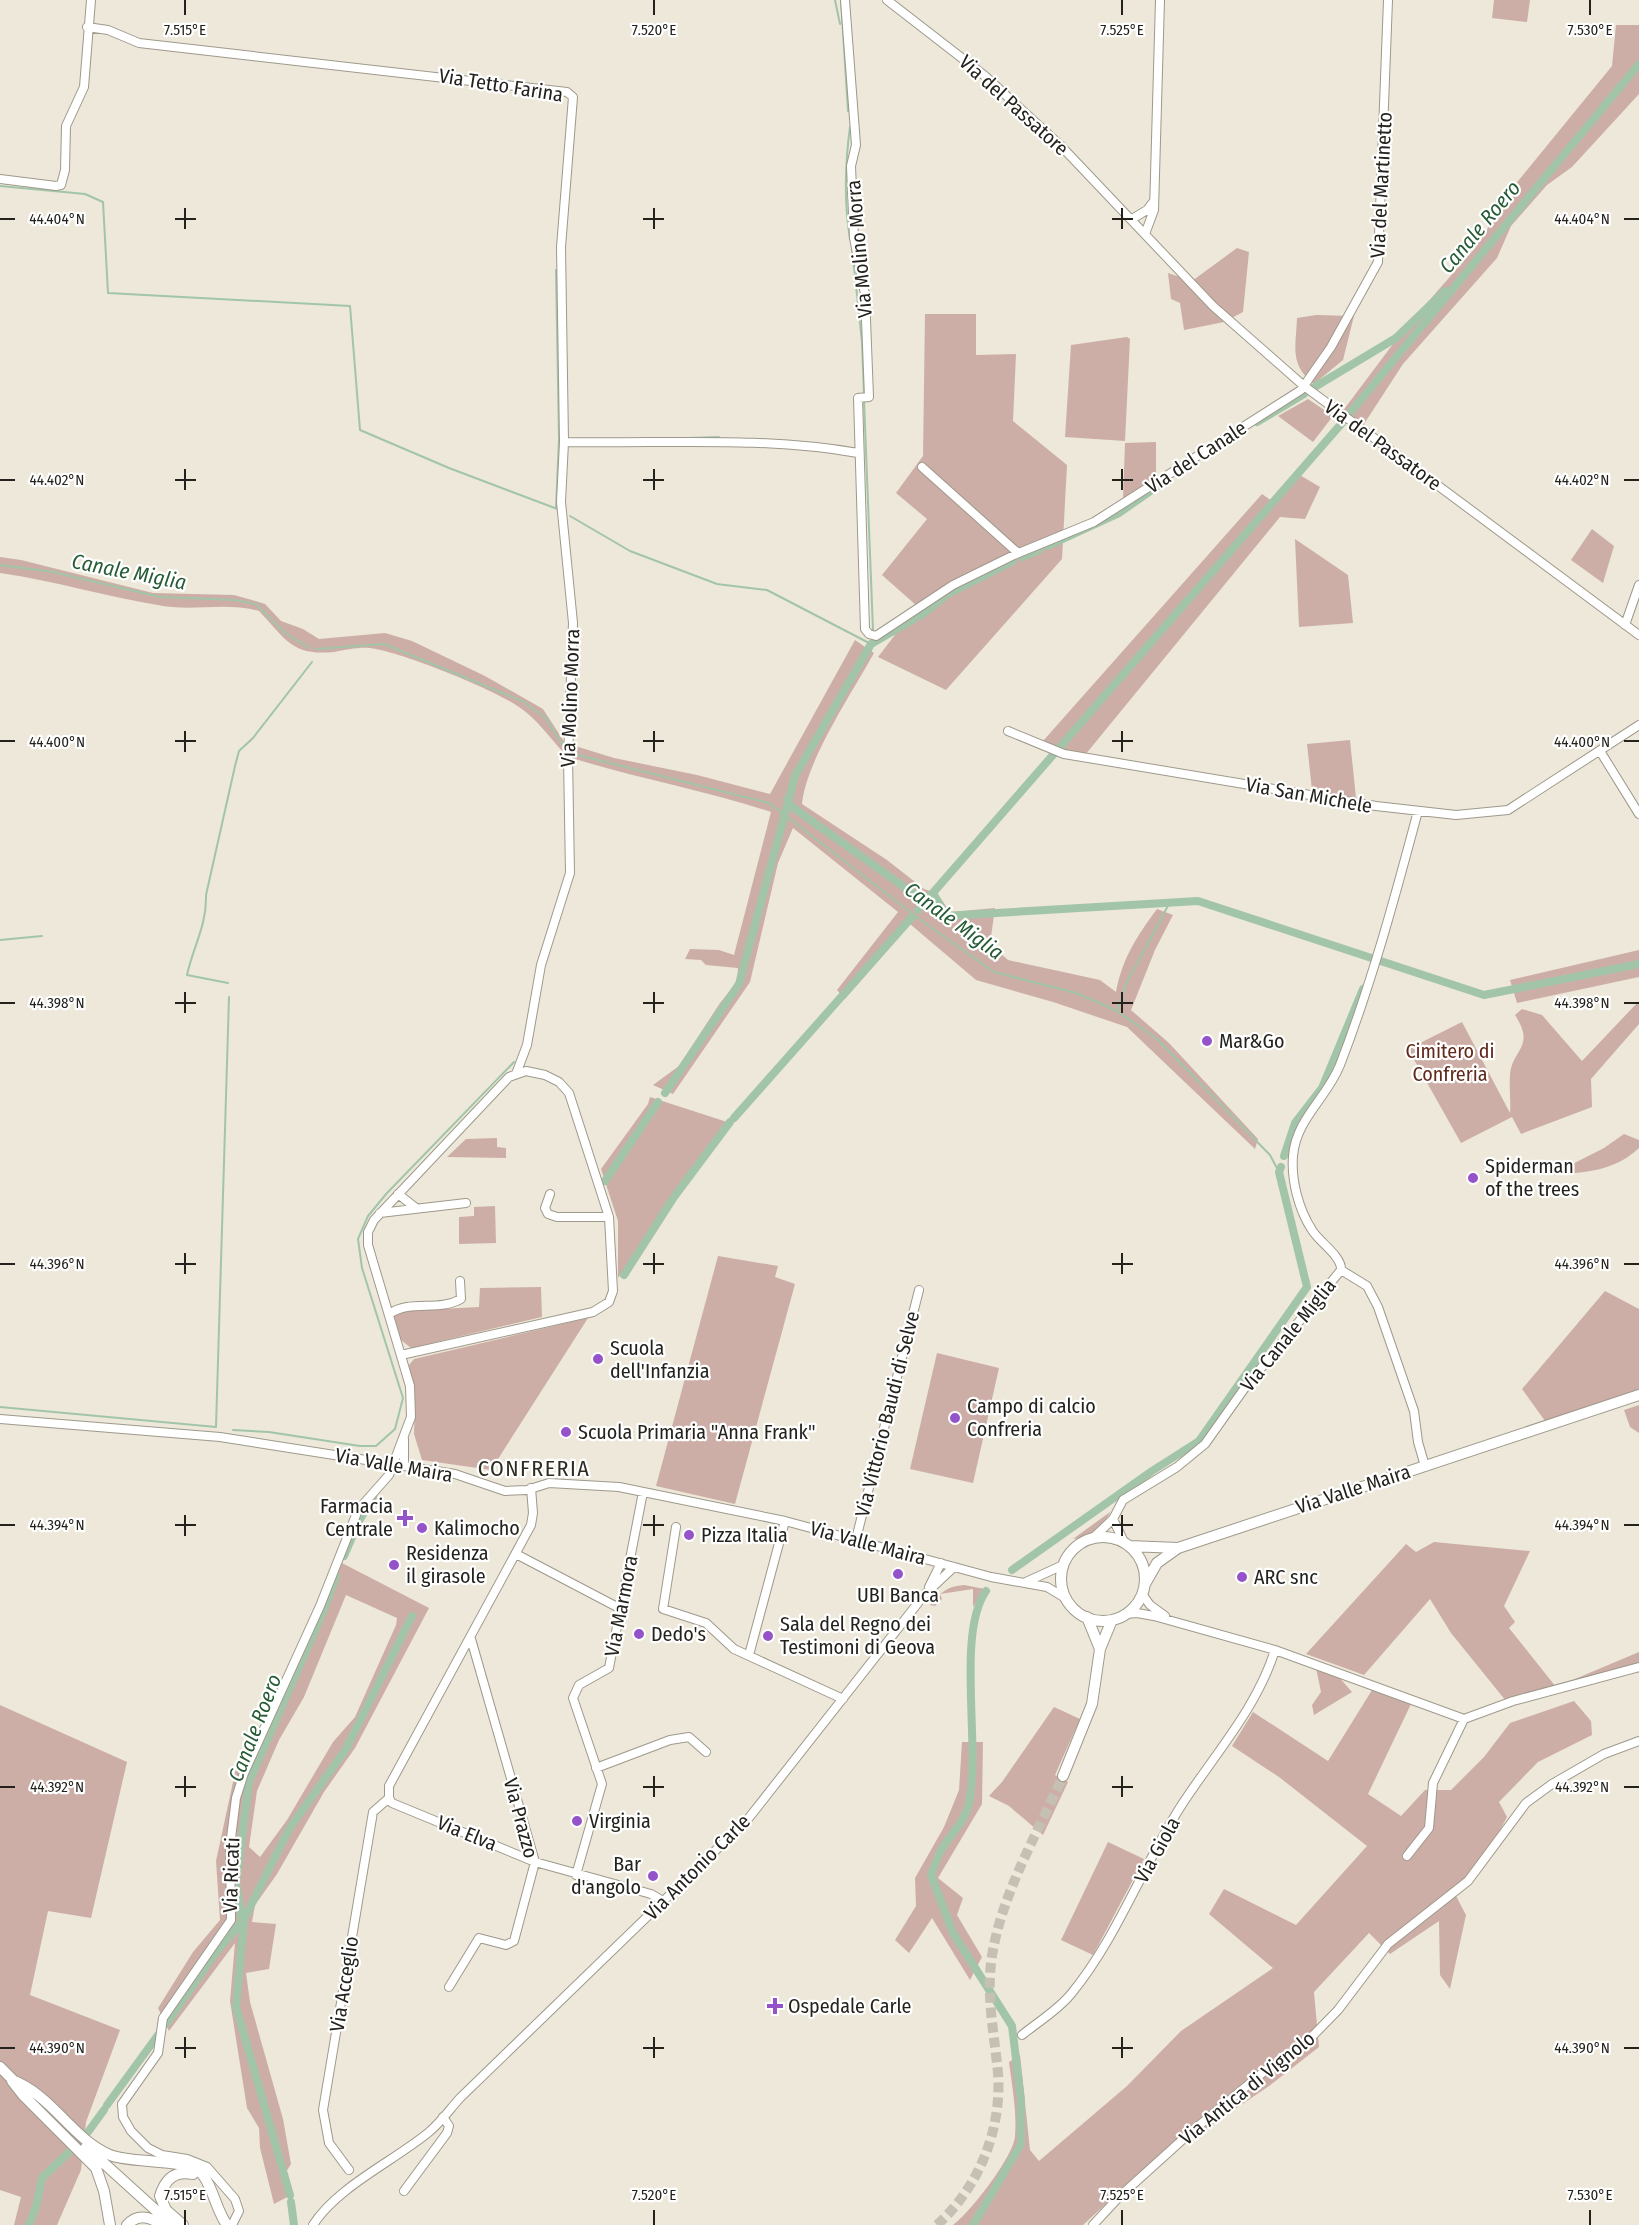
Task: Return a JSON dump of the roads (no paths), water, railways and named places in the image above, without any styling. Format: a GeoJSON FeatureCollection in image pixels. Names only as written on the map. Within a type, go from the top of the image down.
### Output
{"type":"FeatureCollection","features":[{"type":"Feature","properties":{"kind":"main road","name":"Via Valle Maira"},"geometry":{"type":"LineString","coordinates":[[1144,1589],[1157,1563],[1178,1548],[1639,1395]]}},
{"type":"Feature","properties":{"kind":"main road"},"geometry":{"type":"LineString","coordinates":[[1087,1617],[1112,1620],[1125,1614],[1136,1606],[1144,1589],[1144,1570],[1139,1556],[1127,1544],[1114,1538],[1093,1538],[1075,1548],[1063,1565],[1062,1588],[1066,1599],[1087,1617],[1100,1650]]}},
{"type":"Feature","properties":{"kind":"main road","name":"Via Valle Maira"},"geometry":{"type":"LineString","coordinates":[[1127,1544],[1178,1548]]}},
{"type":"Feature","properties":{"kind":"main road"},"geometry":{"type":"LineString","coordinates":[[1063,1776],[1092,1704],[1100,1650],[1112,1620]]}},
{"type":"Feature","properties":{"kind":"main road"},"geometry":{"type":"LineString","coordinates":[[0,2067],[172,2225]]}},
{"type":"Feature","properties":{"kind":"main road"},"geometry":{"type":"LineString","coordinates":[[12,2080],[30,2087],[102,2152],[117,2158],[190,2167],[203,2175],[218,2213],[227,2225]]}},
{"type":"Feature","properties":{"kind":"main road"},"geometry":{"type":"LineString","coordinates":[[12,2080],[23,2095],[96,2168],[104,2191],[110,2225]]}},
{"type":"Feature","properties":{"kind":"main road"},"geometry":{"type":"LineString","coordinates":[[183,2225],[166,2210],[160,2196],[165,2182],[172,2176],[185,2172],[194,2174],[207,2184]]}},
{"type":"Feature","properties":{"kind":"main road"},"geometry":{"type":"LineString","coordinates":[[127,2225],[132,2219],[144,2216],[161,2225]]}},
{"type":"Feature","properties":{"kind":"street"},"geometry":{"type":"LineString","coordinates":[[0,179],[56,186],[61,184],[65,170],[66,126],[84,87],[87,27],[91,0]]}},
{"type":"Feature","properties":{"kind":"street","name":"Via Molino Morra"},"geometry":{"type":"LineString","coordinates":[[845,0],[856,145],[852,166],[854,238],[865,294],[869,397],[858,398],[865,628],[869,634],[879,635]]}},
{"type":"Feature","properties":{"kind":"street","name":"Via del Passatore"},"geometry":{"type":"LineString","coordinates":[[887,0],[985,76],[1067,152],[1214,306],[1304,386],[1639,635]]}},
{"type":"Feature","properties":{"kind":"street"},"geometry":{"type":"LineString","coordinates":[[1145,234],[1154,200],[1160,0]]}},
{"type":"Feature","properties":{"kind":"street","name":"Via del Martinetto"},"geometry":{"type":"LineString","coordinates":[[1304,386],[1331,347],[1378,262],[1388,0]]}},
{"type":"Feature","properties":{"kind":"street","name":"Via Tetto Farina"},"geometry":{"type":"LineString","coordinates":[[87,27],[108,30],[139,43],[444,76],[571,94],[574,103],[561,247],[564,442]]}},
{"type":"Feature","properties":{"kind":"street"},"geometry":{"type":"LineString","coordinates":[[1132,219],[1147,210],[1154,200]]}},
{"type":"Feature","properties":{"kind":"street","name":"Via del Canale"},"geometry":{"type":"LineString","coordinates":[[879,635],[954,585],[1018,553],[1094,522],[1304,386]]}},
{"type":"Feature","properties":{"kind":"street"},"geometry":{"type":"LineString","coordinates":[[564,442],[730,440],[779,442],[858,453]]}},
{"type":"Feature","properties":{"kind":"street","name":"Via Molino Morra"},"geometry":{"type":"LineString","coordinates":[[392,1464],[404,1439],[412,1405],[410,1386],[368,1245],[368,1232],[380,1213],[509,1077],[516,1074],[527,1045],[541,965],[570,873],[568,758],[573,623],[561,501],[564,442]]}},
{"type":"Feature","properties":{"kind":"street"},"geometry":{"type":"LineString","coordinates":[[922,467],[1018,553]]}},
{"type":"Feature","properties":{"kind":"street"},"geometry":{"type":"LineString","coordinates":[[1625,625],[1639,585]]}},
{"type":"Feature","properties":{"kind":"street","name":"Via San Michele"},"geometry":{"type":"LineString","coordinates":[[1008,731],[1056,750],[1418,811],[1456,815],[1508,810],[1639,725]]}},
{"type":"Feature","properties":{"kind":"street"},"geometry":{"type":"LineString","coordinates":[[1600,751],[1639,814]]}},
{"type":"Feature","properties":{"kind":"street","name":"Via Canale Miglia"},"geometry":{"type":"LineString","coordinates":[[1093,1538],[1113,1520],[1123,1500],[1177,1467],[1205,1444],[1244,1389],[1341,1270],[1341,1265],[1313,1232],[1304,1216],[1293,1168],[1294,1143],[1304,1121],[1333,1084],[1378,960],[1418,811]]}},
{"type":"Feature","properties":{"kind":"street"},"geometry":{"type":"LineString","coordinates":[[401,1355],[603,1308],[609,1302],[613,1291],[609,1217],[569,1093],[559,1082],[544,1075],[526,1071],[516,1074]]}},
{"type":"Feature","properties":{"kind":"street"},"geometry":{"type":"LineString","coordinates":[[398,1194],[416,1208]]}},
{"type":"Feature","properties":{"kind":"street"},"geometry":{"type":"LineString","coordinates":[[550,1194],[545,1208],[548,1214],[557,1217],[609,1217]]}},
{"type":"Feature","properties":{"kind":"street"},"geometry":{"type":"LineString","coordinates":[[380,1213],[466,1203]]}},
{"type":"Feature","properties":{"kind":"street","name":"Via Valle Maira"},"geometry":{"type":"LineString","coordinates":[[1341,1270],[1367,1286],[1378,1306],[1414,1410],[1418,1442],[1425,1466]]}},
{"type":"Feature","properties":{"kind":"street"},"geometry":{"type":"LineString","coordinates":[[389,1314],[407,1306],[452,1305],[461,1299],[460,1281]]}},
{"type":"Feature","properties":{"kind":"street","name":"Via Vittorio Baudi di Selve"},"geometry":{"type":"LineString","coordinates":[[855,1539],[919,1290]]}},
{"type":"Feature","properties":{"kind":"street","name":"Via Valle Maira"},"geometry":{"type":"LineString","coordinates":[[0,1419],[202,1435],[455,1474],[506,1491],[557,1483],[643,1491],[785,1521],[991,1577],[1047,1587],[1066,1599]]}},
{"type":"Feature","properties":{"kind":"street","name":"Via Molino Morra"},"geometry":{"type":"LineString","coordinates":[[404,1439],[404,1466]]}},
{"type":"Feature","properties":{"kind":"street","name":"Via Ricati"},"geometry":{"type":"LineString","coordinates":[[232,2225],[239,2211],[236,2199],[221,2181],[207,2167],[187,2158],[162,2155],[148,2148],[131,2131],[123,2117],[123,2104],[158,2053],[163,2018],[231,1920],[231,1846],[236,1798],[244,1773],[320,1606],[358,1510],[368,1495],[381,1486],[392,1464]]}},
{"type":"Feature","properties":{"kind":"street"},"geometry":{"type":"LineString","coordinates":[[388,1798],[389,1786],[531,1525],[531,1488]]}},
{"type":"Feature","properties":{"kind":"street","name":"Via Marmora"},"geometry":{"type":"LineString","coordinates":[[576,1875],[602,1784],[573,1698],[579,1685],[609,1668],[643,1491]]}},
{"type":"Feature","properties":{"kind":"street"},"geometry":{"type":"LineString","coordinates":[[1113,1520],[1127,1544]]}},
{"type":"Feature","properties":{"kind":"street"},"geometry":{"type":"LineString","coordinates":[[749,1655],[785,1521]]}},
{"type":"Feature","properties":{"kind":"street"},"geometry":{"type":"LineString","coordinates":[[676,1527],[663,1609],[706,1623],[734,1649],[843,1699]]}},
{"type":"Feature","properties":{"kind":"street"},"geometry":{"type":"LineString","coordinates":[[516,1554],[621,1609]]}},
{"type":"Feature","properties":{"kind":"street","name":"Via Antonio Carle"},"geometry":{"type":"LineString","coordinates":[[926,1594],[940,1563]]}},
{"type":"Feature","properties":{"kind":"street"},"geometry":{"type":"LineString","coordinates":[[1026,1582],[1063,1565]]}},
{"type":"Feature","properties":{"kind":"street","name":"Via Antonio Carle"},"geometry":{"type":"LineString","coordinates":[[313,2225],[319,2215],[346,2190],[431,2131],[748,1819],[926,1594],[954,1566]]}},
{"type":"Feature","properties":{"kind":"street"},"geometry":{"type":"LineString","coordinates":[[1144,1589],[1150,1605],[1170,1620]]}},
{"type":"Feature","properties":{"kind":"street"},"geometry":{"type":"LineString","coordinates":[[1125,1614],[1137,1613],[1170,1620],[1275,1650],[1464,1719],[1513,1701],[1639,1667]]}},
{"type":"Feature","properties":{"kind":"street","name":"Via Prazzo"},"geometry":{"type":"LineString","coordinates":[[449,1987],[479,1938],[506,1945],[514,1941],[535,1862],[471,1639]]}},
{"type":"Feature","properties":{"kind":"street","name":"Via Giola"},"geometry":{"type":"LineString","coordinates":[[1022,2035],[1070,1995],[1110,1935],[1181,1806],[1234,1729],[1269,1669],[1275,1650]]}},
{"type":"Feature","properties":{"kind":"street"},"geometry":{"type":"LineString","coordinates":[[1407,1856],[1429,1828],[1433,1783],[1464,1719]]}},
{"type":"Feature","properties":{"kind":"street"},"geometry":{"type":"LineString","coordinates":[[596,1768],[670,1740],[689,1737],[706,1752]]}},
{"type":"Feature","properties":{"kind":"street","name":"Via Antica di Vignolo"},"geometry":{"type":"LineString","coordinates":[[1093,2225],[1119,2197],[1191,2132],[1266,2070],[1296,2053],[1338,2010],[1388,1944],[1468,1881],[1526,1803],[1552,1784],[1604,1754],[1639,1741]]}},
{"type":"Feature","properties":{"kind":"street","name":"Via Elva"},"geometry":{"type":"LineString","coordinates":[[388,1798],[392,1803],[535,1862],[651,1894],[663,1901]]}},
{"type":"Feature","properties":{"kind":"street","name":"Via Acceglio"},"geometry":{"type":"LineString","coordinates":[[349,2170],[329,2143],[323,2110],[373,1812],[388,1798]]}},
{"type":"Feature","properties":{"kind":"street"},"geometry":{"type":"LineString","coordinates":[[404,2191],[447,2133],[449,2126],[443,2117]]}},
{"type":"Feature","properties":{"kind":"waterway"},"geometry":{"type":"LineString","coordinates":[[835,0],[840,24]]}},
{"type":"Feature","properties":{"kind":"waterway"},"geometry":{"type":"LineString","coordinates":[[841,0],[848,111]]}},
{"type":"Feature","properties":{"kind":"waterway","name":"Canale Roero"},"geometry":{"type":"LineString","coordinates":[[1349,414],[1639,64]]}},
{"type":"Feature","properties":{"kind":"waterway"},"geometry":{"type":"LineString","coordinates":[[850,127],[846,183],[850,239]]}},
{"type":"Feature","properties":{"kind":"waterway"},"geometry":{"type":"LineString","coordinates":[[0,186],[85,194],[103,202],[108,293],[350,306],[360,430],[449,468],[560,510]]}},
{"type":"Feature","properties":{"kind":"waterway"},"geometry":{"type":"LineString","coordinates":[[852,248],[862,342],[864,395]]}},
{"type":"Feature","properties":{"kind":"waterway"},"geometry":{"type":"LineString","coordinates":[[556,270],[559,439],[556,508]]}},
{"type":"Feature","properties":{"kind":"waterway"},"geometry":{"type":"LineString","coordinates":[[1313,388],[1396,338],[1445,291]]}},
{"type":"Feature","properties":{"kind":"waterway"},"geometry":{"type":"LineString","coordinates":[[1257,422],[1304,394]]}},
{"type":"Feature","properties":{"kind":"waterway"},"geometry":{"type":"LineString","coordinates":[[864,400],[873,630]]}},
{"type":"Feature","properties":{"kind":"waterway"},"geometry":{"type":"LineString","coordinates":[[918,910],[1342,423]]}},
{"type":"Feature","properties":{"kind":"waterway"},"geometry":{"type":"LineString","coordinates":[[689,438],[719,437]]}},
{"type":"Feature","properties":{"kind":"waterway"},"geometry":{"type":"LineString","coordinates":[[1047,546],[1119,513],[1162,483]]}},
{"type":"Feature","properties":{"kind":"waterway"},"geometry":{"type":"LineString","coordinates":[[570,516],[630,551],[717,584],[767,590],[871,644]]}},
{"type":"Feature","properties":{"kind":"waterway"},"geometry":{"type":"LineString","coordinates":[[1022,557],[1039,550]]}},
{"type":"Feature","properties":{"kind":"waterway"},"geometry":{"type":"LineString","coordinates":[[950,593],[1013,561]]}},
{"type":"Feature","properties":{"kind":"waterway","name":"Canale Miglia"},"geometry":{"type":"LineString","coordinates":[[0,565],[53,572],[160,597],[235,600],[256,604],[286,634],[310,648]]}},
{"type":"Feature","properties":{"kind":"waterway"},"geometry":{"type":"LineString","coordinates":[[920,616],[944,597]]}},
{"type":"Feature","properties":{"kind":"waterway"},"geometry":{"type":"LineString","coordinates":[[665,1093],[739,984],[795,776],[871,644],[914,619]]}},
{"type":"Feature","properties":{"kind":"waterway","name":"Canale Miglia"},"geometry":{"type":"LineString","coordinates":[[316,649],[384,644],[522,701],[545,717],[564,747]]}},
{"type":"Feature","properties":{"kind":"waterway"},"geometry":{"type":"LineString","coordinates":[[228,983],[187,975],[202,926],[206,895],[235,766],[239,751],[253,738],[312,662]]}},
{"type":"Feature","properties":{"kind":"waterway","name":"Canale Miglia"},"geometry":{"type":"LineString","coordinates":[[574,754],[769,803],[922,921],[994,972],[1076,993],[1117,1011],[1157,1039],[1270,1155],[1279,1172]]}},
{"type":"Feature","properties":{"kind":"waterway"},"geometry":{"type":"LineString","coordinates":[[787,799],[791,806],[918,897]]}},
{"type":"Feature","properties":{"kind":"waterway"},"geometry":{"type":"LineString","coordinates":[[933,893],[946,916],[1198,901],[1484,995],[1639,964]]}},
{"type":"Feature","properties":{"kind":"waterway"},"geometry":{"type":"LineString","coordinates":[[1117,1011],[1126,984],[1170,902]]}},
{"type":"Feature","properties":{"kind":"waterway"},"geometry":{"type":"LineString","coordinates":[[734,1118],[912,917]]}},
{"type":"Feature","properties":{"kind":"waterway"},"geometry":{"type":"LineString","coordinates":[[0,940],[42,936]]}},
{"type":"Feature","properties":{"kind":"waterway"},"geometry":{"type":"LineString","coordinates":[[1284,1156],[1295,1123],[1322,1088],[1363,989]]}},
{"type":"Feature","properties":{"kind":"waterway"},"geometry":{"type":"LineString","coordinates":[[0,1407],[216,1427],[229,997]]}},
{"type":"Feature","properties":{"kind":"waterway"},"geometry":{"type":"LineString","coordinates":[[233,1430],[269,1432],[360,1446],[376,1446],[395,1429],[403,1398],[362,1268],[358,1239],[368,1216],[387,1193],[514,1062]]}},
{"type":"Feature","properties":{"kind":"waterway"},"geometry":{"type":"LineString","coordinates":[[605,1181],[658,1102]]}},
{"type":"Feature","properties":{"kind":"waterway"},"geometry":{"type":"LineString","coordinates":[[624,1275],[674,1197],[730,1122]]}},
{"type":"Feature","properties":{"kind":"waterway"},"geometry":{"type":"LineString","coordinates":[[1012,1570],[1152,1471],[1199,1441],[1307,1287],[1279,1172],[1281,1167]]}},
{"type":"Feature","properties":{"kind":"waterway"},"geometry":{"type":"LineString","coordinates":[[359,1521],[373,1497]]}},
{"type":"Feature","properties":{"kind":"waterway"},"geometry":{"type":"LineString","coordinates":[[344,1556],[356,1528]]}},
{"type":"Feature","properties":{"kind":"waterway","name":"Canale Roero"},"geometry":{"type":"LineString","coordinates":[[166,2024],[214,1955],[242,1921],[236,1883],[249,1782],[322,1614],[336,1576]]}},
{"type":"Feature","properties":{"kind":"waterway"},"geometry":{"type":"LineString","coordinates":[[973,2225],[1021,2144],[1021,2100],[1012,2026],[953,1933],[931,1875],[939,1854],[964,1817],[969,1803],[972,1779],[972,1634],[977,1610],[986,1591]]}},
{"type":"Feature","properties":{"kind":"waterway"},"geometry":{"type":"LineString","coordinates":[[290,2195],[236,2007],[244,1919],[289,1829],[346,1749],[412,1616]]}},
{"type":"Feature","properties":{"kind":"waterway","name":"Canale Roero"},"geometry":{"type":"LineString","coordinates":[[107,2105],[158,2035]]}},
{"type":"Feature","properties":{"kind":"waterway"},"geometry":{"type":"LineString","coordinates":[[88,2132],[104,2110]]}},
{"type":"Feature","properties":{"kind":"waterway","name":"Canale Roero"},"geometry":{"type":"LineString","coordinates":[[29,2225],[36,2207],[42,2178],[71,2150]]}},
{"type":"Feature","properties":{"kind":"waterway"},"geometry":{"type":"LineString","coordinates":[[291,2202],[294,2225]]}},
{"type":"Feature","properties":{"kind":"tunnel"},"geometry":{"type":"LineString","coordinates":[[937,2225],[965,2193],[976,2175],[992,2136],[998,2094],[990,1996],[993,1950],[1013,1883],[1063,1776]]}},
{"type":"Feature","properties":{"kind":"place","name":"Mar&Go"},"geometry":{"type":"Point","coordinates":[1207,1041]}},
{"type":"Feature","properties":{"kind":"place","name":"Spiderman of the trees"},"geometry":{"type":"Point","coordinates":[1473,1178]}},
{"type":"Feature","properties":{"kind":"place","name":"Scuola dell'Infanzia"},"geometry":{"type":"Point","coordinates":[598,1359]}},
{"type":"Feature","properties":{"kind":"place","name":"Campo di calcio Confreria"},"geometry":{"type":"Point","coordinates":[955,1418]}},
{"type":"Feature","properties":{"kind":"place","name":"Scuola Primaria \"Anna Frank\""},"geometry":{"type":"Point","coordinates":[566,1432]}},
{"type":"Feature","properties":{"kind":"place","name":"Farmacia Centrale"},"geometry":{"type":"Point","coordinates":[405,1518]}},
{"type":"Feature","properties":{"kind":"place","name":"Kalimocho"},"geometry":{"type":"Point","coordinates":[422,1528]}},
{"type":"Feature","properties":{"kind":"place","name":"Pizza Italia"},"geometry":{"type":"Point","coordinates":[689,1535]}},
{"type":"Feature","properties":{"kind":"place","name":"Residenza il girasole"},"geometry":{"type":"Point","coordinates":[394,1565]}},
{"type":"Feature","properties":{"kind":"place","name":"UBI Banca"},"geometry":{"type":"Point","coordinates":[898,1574]}},
{"type":"Feature","properties":{"kind":"place","name":"ARC snc"},"geometry":{"type":"Point","coordinates":[1242,1577]}},
{"type":"Feature","properties":{"kind":"place","name":"Dedo's"},"geometry":{"type":"Point","coordinates":[639,1634]}},
{"type":"Feature","properties":{"kind":"place","name":"Sala del Regno dei Testimoni di Geova"},"geometry":{"type":"Point","coordinates":[768,1636]}},
{"type":"Feature","properties":{"kind":"place","name":"Virginia"},"geometry":{"type":"Point","coordinates":[577,1821]}},
{"type":"Feature","properties":{"kind":"place","name":"Bar d'angolo"},"geometry":{"type":"Point","coordinates":[653,1876]}},
{"type":"Feature","properties":{"kind":"place","name":"Ospedale Carle"},"geometry":{"type":"Point","coordinates":[775,2006]}},
{"type":"Feature","properties":{"kind":"district","name":"CONFRERIA"},"geometry":{"type":"Point","coordinates":[534,1468]}},
{"type":"Feature","properties":{"kind":"park label","name":"Cimitero di Confreria"},"geometry":{"type":"Point","coordinates":[1450,1062]}}]}
